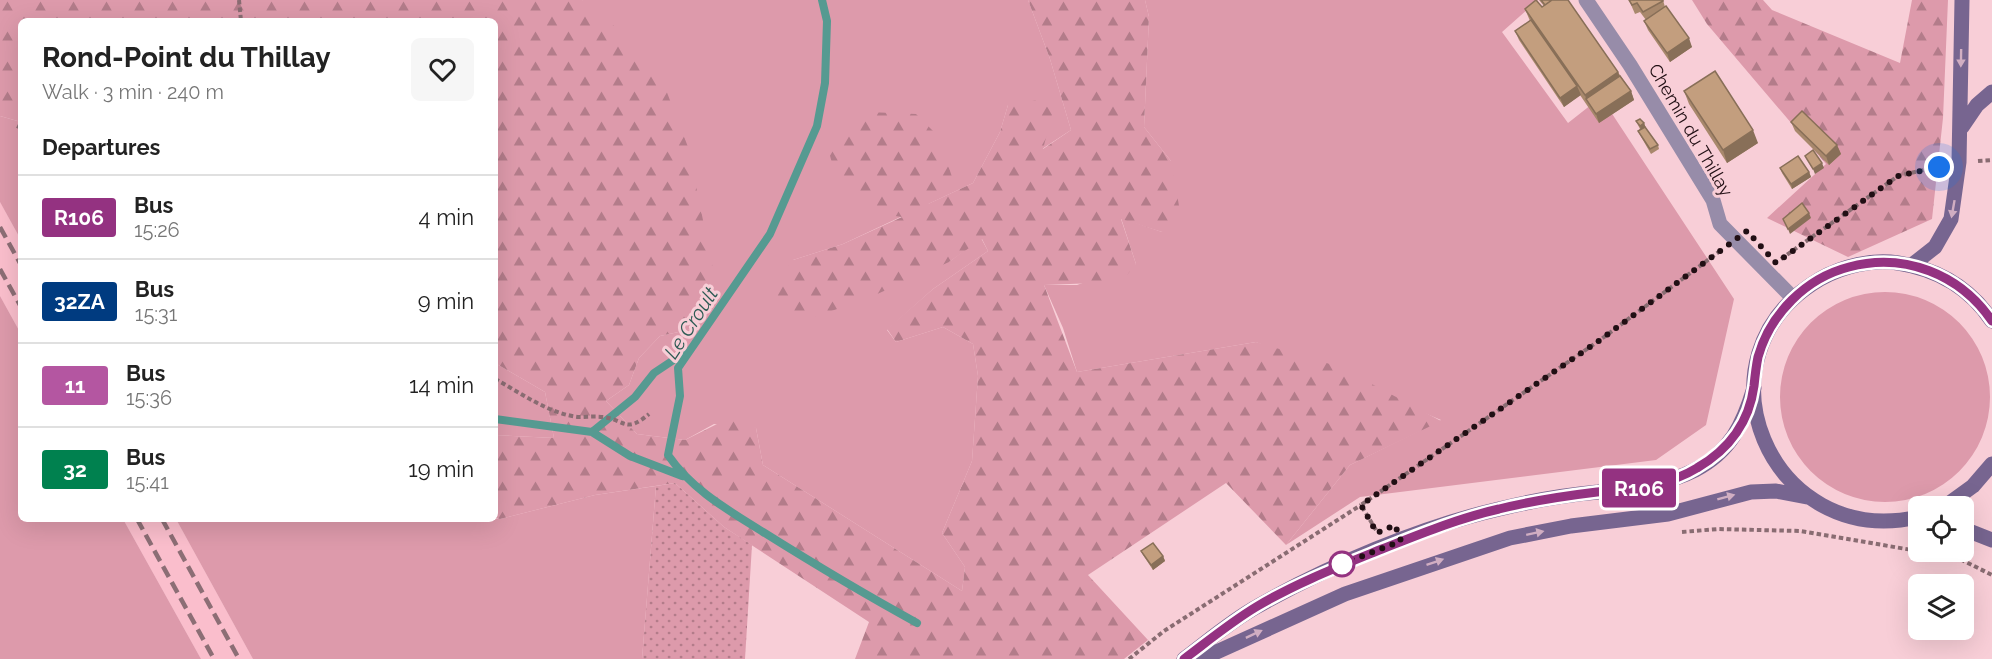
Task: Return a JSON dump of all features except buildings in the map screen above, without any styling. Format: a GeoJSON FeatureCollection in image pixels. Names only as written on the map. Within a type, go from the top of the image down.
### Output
{"type":"FeatureCollection","features":[{"type":"Feature","properties":{"kind":"main road"},"geometry":{"type":"LineString","coordinates":[[1912,265],[1927,255],[1943,235],[1951,219],[1959,162],[1962,0]]}},
{"type":"Feature","properties":{"kind":"main road"},"geometry":{"type":"LineString","coordinates":[[1960,130],[1968,116],[1992,92]]}},
{"type":"Feature","properties":{"kind":"main road"},"geometry":{"type":"LineString","coordinates":[[1908,519],[1887,522],[1853,519],[1837,514],[1807,497],[1778,467],[1759,430],[1754,388],[1755,372],[1765,339],[1782,311],[1794,298],[1828,274],[1848,267],[1891,262],[1912,265],[1955,284],[1979,304],[1992,321]]}},
{"type":"Feature","properties":{"kind":"main road"},"geometry":{"type":"LineString","coordinates":[[1184,659],[1257,606],[1342,565],[1401,541],[1497,509],[1572,495],[1647,487],[1694,470],[1732,441],[1743,422],[1754,388]]}},
{"type":"Feature","properties":{"kind":"main road"},"geometry":{"type":"LineString","coordinates":[[1959,496],[1973,486],[1992,464]]}},
{"type":"Feature","properties":{"kind":"main road"},"geometry":{"type":"LineString","coordinates":[[1201,659],[1345,594],[1510,538],[1571,526],[1668,514],[1751,492],[1776,491],[1807,497]]}},
{"type":"Feature","properties":{"kind":"main road"},"geometry":{"type":"LineString","coordinates":[[1974,533],[1992,540]]}},
{"type":"Feature","properties":{"kind":"street","name":"Chemin du Thillay"},"geometry":{"type":"LineString","coordinates":[[1586,0],[1630,65],[1713,200],[1720,224],[1794,298]]}},
{"type":"Feature","properties":{"kind":"path"},"geometry":{"type":"LineString","coordinates":[[239,0],[242,18]]}},
{"type":"Feature","properties":{"kind":"path"},"geometry":{"type":"LineString","coordinates":[[1776,263],[1898,176],[1959,162],[1992,159]]}},
{"type":"Feature","properties":{"kind":"path"},"geometry":{"type":"LineString","coordinates":[[1129,659],[1190,614],[1361,505],[1600,340],[1735,240]]}},
{"type":"Feature","properties":{"kind":"path"},"geometry":{"type":"LineString","coordinates":[[498,381],[549,409],[578,417],[605,417],[625,426],[637,423],[648,414]]}},
{"type":"Feature","properties":{"kind":"path"},"geometry":{"type":"LineString","coordinates":[[1361,505],[1377,533],[1395,525],[1401,541]]}},
{"type":"Feature","properties":{"kind":"path"},"geometry":{"type":"LineString","coordinates":[[1672,533],[1718,529],[1800,531],[1908,549]]}},
{"type":"Feature","properties":{"kind":"path"},"geometry":{"type":"LineString","coordinates":[[1966,562],[1992,575]]}},
{"type":"Feature","properties":{"kind":"shaded area"},"geometry":{"type":"Polygon","coordinates":[[[0,202],[18,235],[18,329],[0,296],[0,202]]]}},
{"type":"Feature","properties":{"kind":"shaded area"},"geometry":{"type":"Polygon","coordinates":[[[125,522],[178,522],[253,659],[201,659],[125,522]]]}},
{"type":"Feature","properties":{"kind":"green space"},"geometry":{"type":"Polygon","coordinates":[[[0,0],[582,0],[624,34],[666,90],[688,147],[713,269],[712,309],[697,328],[660,336],[639,358],[629,385],[606,401],[637,434],[685,440],[735,415],[756,428],[763,465],[962,591],[965,567],[942,533],[972,461],[978,376],[973,344],[943,327],[896,342],[887,329],[933,289],[988,251],[982,239],[949,262],[866,299],[811,318],[778,306],[774,283],[793,260],[843,244],[902,217],[867,212],[838,185],[829,152],[840,126],[868,112],[916,114],[939,137],[952,177],[928,204],[973,183],[1000,132],[1008,105],[1038,100],[1053,111],[1043,149],[1071,130],[1050,59],[1028,0],[1145,0],[1149,17],[1144,127],[1171,161],[1181,217],[1162,232],[1121,219],[1136,264],[1121,282],[1044,285],[1077,372],[1256,342],[1340,367],[1441,421],[1350,465],[1286,545],[1226,483],[1088,575],[1148,640],[1124,659],[855,659],[869,622],[724,527],[675,483],[595,495],[498,519],[498,435],[554,438],[545,392],[498,365],[498,18],[18,18],[18,121],[0,116],[0,0]]]}},
{"type":"Feature","properties":{"kind":"green space"},"geometry":{"type":"Polygon","coordinates":[[[582,0],[1028,0],[1050,59],[1071,130],[1042,149],[1008,105],[1000,132],[973,183],[843,244],[793,260],[949,262],[981,238],[988,251],[933,289],[887,330],[896,342],[943,327],[973,344],[978,376],[972,461],[942,533],[965,567],[962,591],[763,465],[756,428],[714,424],[685,440],[637,434],[606,401],[629,385],[639,358],[660,336],[697,328],[582,0]]]}},
{"type":"Feature","properties":{"kind":"green space"},"geometry":{"type":"Polygon","coordinates":[[[1145,0],[1538,0],[1502,32],[1568,123],[1601,97],[1734,299],[1706,425],[1656,460],[1360,497],[1286,545],[1350,465],[1441,420],[1256,342],[1077,372],[1063,328],[1044,285],[1077,285],[1136,264],[1121,218],[1162,232],[1171,161],[1144,127],[1149,17],[1145,0]]]}},
{"type":"Feature","properties":{"kind":"green space"},"geometry":{"type":"Polygon","coordinates":[[[1692,0],[1763,0],[1772,10],[1900,63],[1912,0],[1948,0],[1943,118],[1932,219],[1848,257],[1767,218],[1826,164],[1707,24],[1692,0]]]}},
{"type":"Feature","properties":{"kind":"green space"},"geometry":{"type":"Polygon","coordinates":[[[0,116],[18,121],[18,235],[0,202],[0,116]]]}},
{"type":"Feature","properties":{"kind":"green space"},"geometry":{"type":"Polygon","coordinates":[[[1885,292],[1905,294],[1925,300],[1952,316],[1966,330],[1978,348],[1989,387],[1988,417],[1978,446],[1966,464],[1952,478],[1934,490],[1918,496],[1908,496],[1908,499],[1905,500],[1885,502],[1865,500],[1836,490],[1818,478],[1804,464],[1788,437],[1782,417],[1780,397],[1782,377],[1792,348],[1804,330],[1818,316],[1845,300],[1865,294],[1885,292]]]}},
{"type":"Feature","properties":{"kind":"green space"},"geometry":{"type":"Polygon","coordinates":[[[0,296],[18,329],[18,522],[125,522],[201,659],[0,659],[0,296]]]}},
{"type":"Feature","properties":{"kind":"green space"},"geometry":{"type":"Polygon","coordinates":[[[498,365],[545,392],[554,438],[498,435],[498,365]]]}},
{"type":"Feature","properties":{"kind":"green space"},"geometry":{"type":"Polygon","coordinates":[[[675,483],[724,527],[752,545],[745,659],[642,659],[656,486],[675,483]]]}},
{"type":"Feature","properties":{"kind":"green space"},"geometry":{"type":"Polygon","coordinates":[[[656,486],[642,659],[253,659],[178,522],[498,522],[498,519],[595,495],[656,486]]]}},
{"type":"Feature","properties":{"kind":"waterway","name":"Le Croult"},"geometry":{"type":"LineString","coordinates":[[822,0],[827,21],[825,83],[817,126],[770,234],[678,368],[680,396],[668,455],[688,479],[724,507],[820,567],[917,623]]}},
{"type":"Feature","properties":{"kind":"waterway"},"geometry":{"type":"LineString","coordinates":[[498,419],[592,432],[635,397],[654,373],[684,353],[683,356]]}},
{"type":"Feature","properties":{"kind":"waterway"},"geometry":{"type":"LineString","coordinates":[[592,432],[630,456],[682,476]]}},
{"type":"Feature","properties":{"kind":"railway"},"geometry":{"type":"LineString","coordinates":[[0,227],[18,260]]}},
{"type":"Feature","properties":{"kind":"railway"},"geometry":{"type":"LineString","coordinates":[[0,269],[18,302]]}},
{"type":"Feature","properties":{"kind":"railway"},"geometry":{"type":"LineString","coordinates":[[139,522],[214,659]]}},
{"type":"Feature","properties":{"kind":"railway"},"geometry":{"type":"LineString","coordinates":[[164,522],[239,659]]}},
{"type":"Feature","properties":{"kind":"bus line","name":"R106"},"geometry":{"type":"LineString","coordinates":[[1184,659],[1257,606],[1342,565],[1408,538],[1497,509],[1572,495],[1647,487],[1663,483],[1711,460],[1724,450],[1738,432],[1754,388],[1759,355],[1773,324],[1794,298],[1828,274],[1869,263],[1891,262],[1927,269],[1968,293],[1992,321]]}},
{"type":"Feature","properties":{"kind":"route"},"geometry":{"type":"LineString","coordinates":[[1342,564],[1401,541],[1395,525],[1377,533],[1361,505],[1495,410],[1600,340],[1747,231],[1776,263],[1898,176],[1939,167]]}}]}
